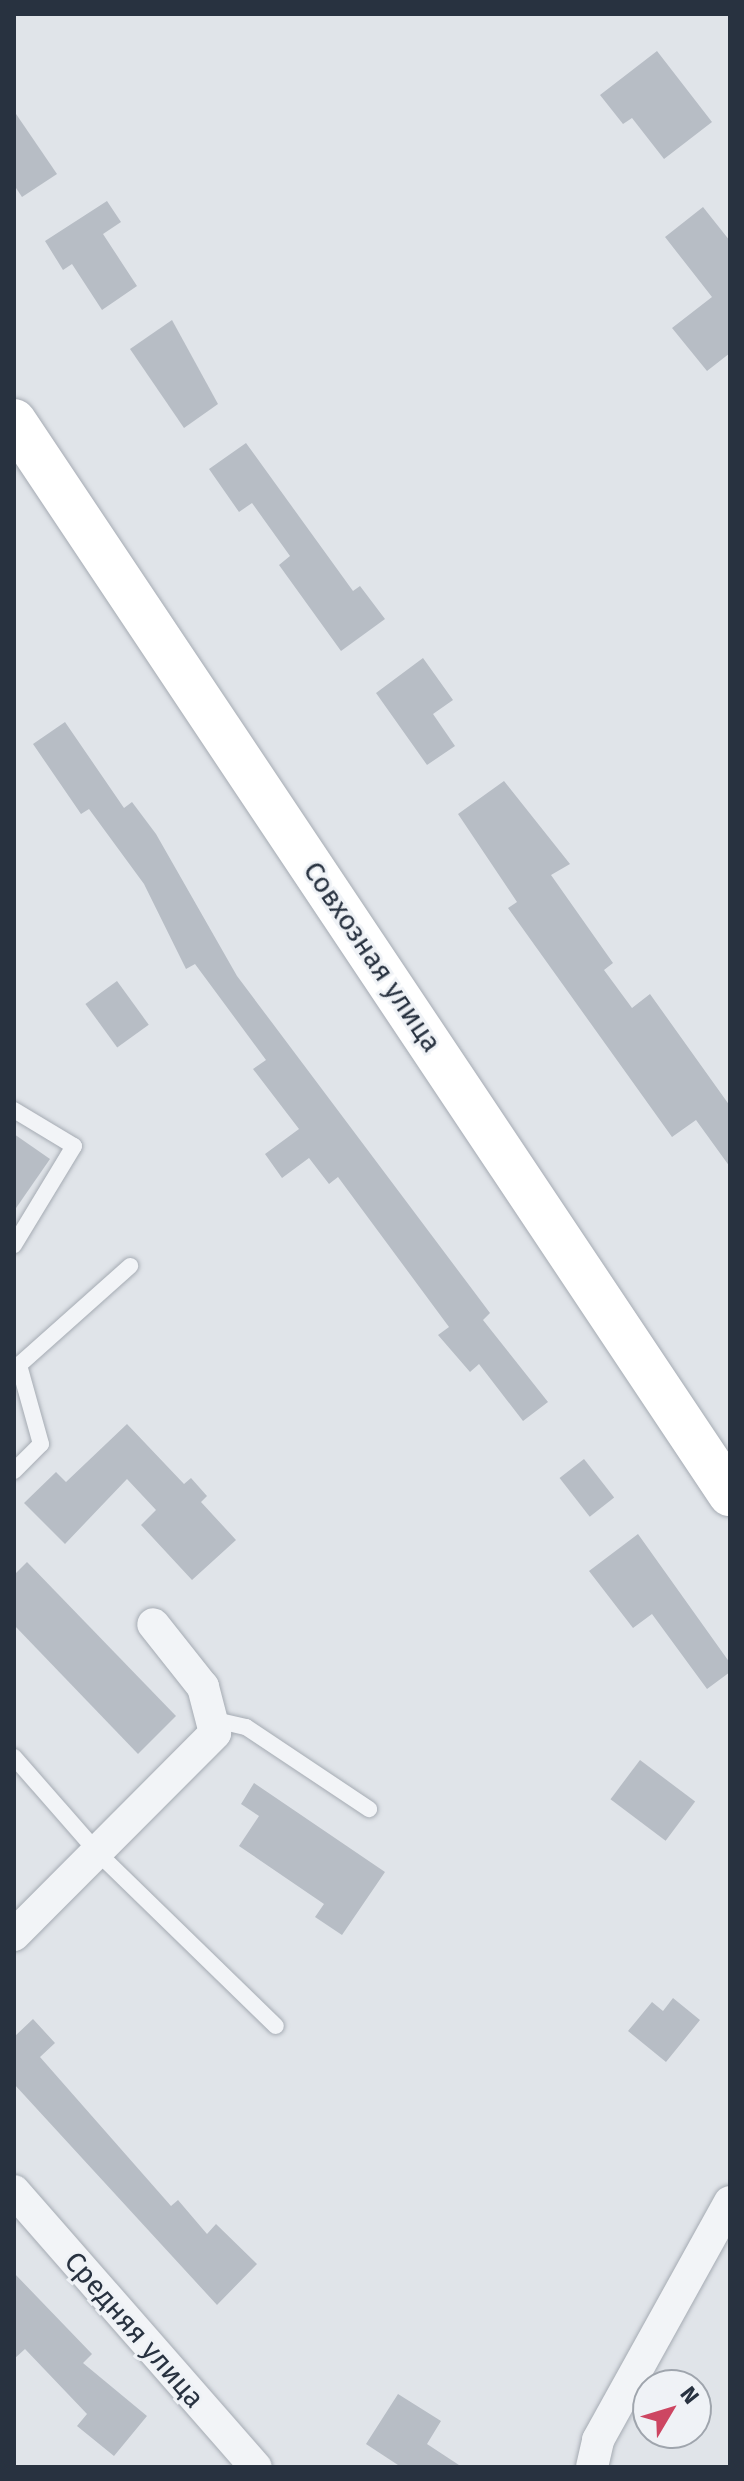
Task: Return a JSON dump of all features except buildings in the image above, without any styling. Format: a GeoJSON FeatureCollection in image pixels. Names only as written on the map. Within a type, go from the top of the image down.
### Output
{"type":"FeatureCollection","features":[{"type":"Feature","properties":{"kind":"street","name":"Совхозная улица"},"geometry":{"type":"LineString","coordinates":[[14,421],[730,1494]]}},
{"type":"Feature","properties":{"kind":"street"},"geometry":{"type":"LineString","coordinates":[[14,1935],[215,1733],[203,1687],[153,1624]]}},
{"type":"Feature","properties":{"kind":"street","name":"Средняя улица"},"geometry":{"type":"LineString","coordinates":[[14,2191],[256,2467]]}},
{"type":"Feature","properties":{"kind":"street"},"geometry":{"type":"LineString","coordinates":[[592,2467],[598,2440],[730,2202]]}},
{"type":"Feature","properties":{"kind":"lane"},"geometry":{"type":"LineString","coordinates":[[14,1110],[74,1146],[14,1245]]}},
{"type":"Feature","properties":{"kind":"lane"},"geometry":{"type":"LineString","coordinates":[[14,1471],[41,1444],[19,1365],[130,1266]]}},
{"type":"Feature","properties":{"kind":"lane"},"geometry":{"type":"LineString","coordinates":[[211,1719],[246,1727],[369,1809]]}},
{"type":"Feature","properties":{"kind":"lane"},"geometry":{"type":"LineString","coordinates":[[14,1757],[98,1853],[276,2026]]}}]}
